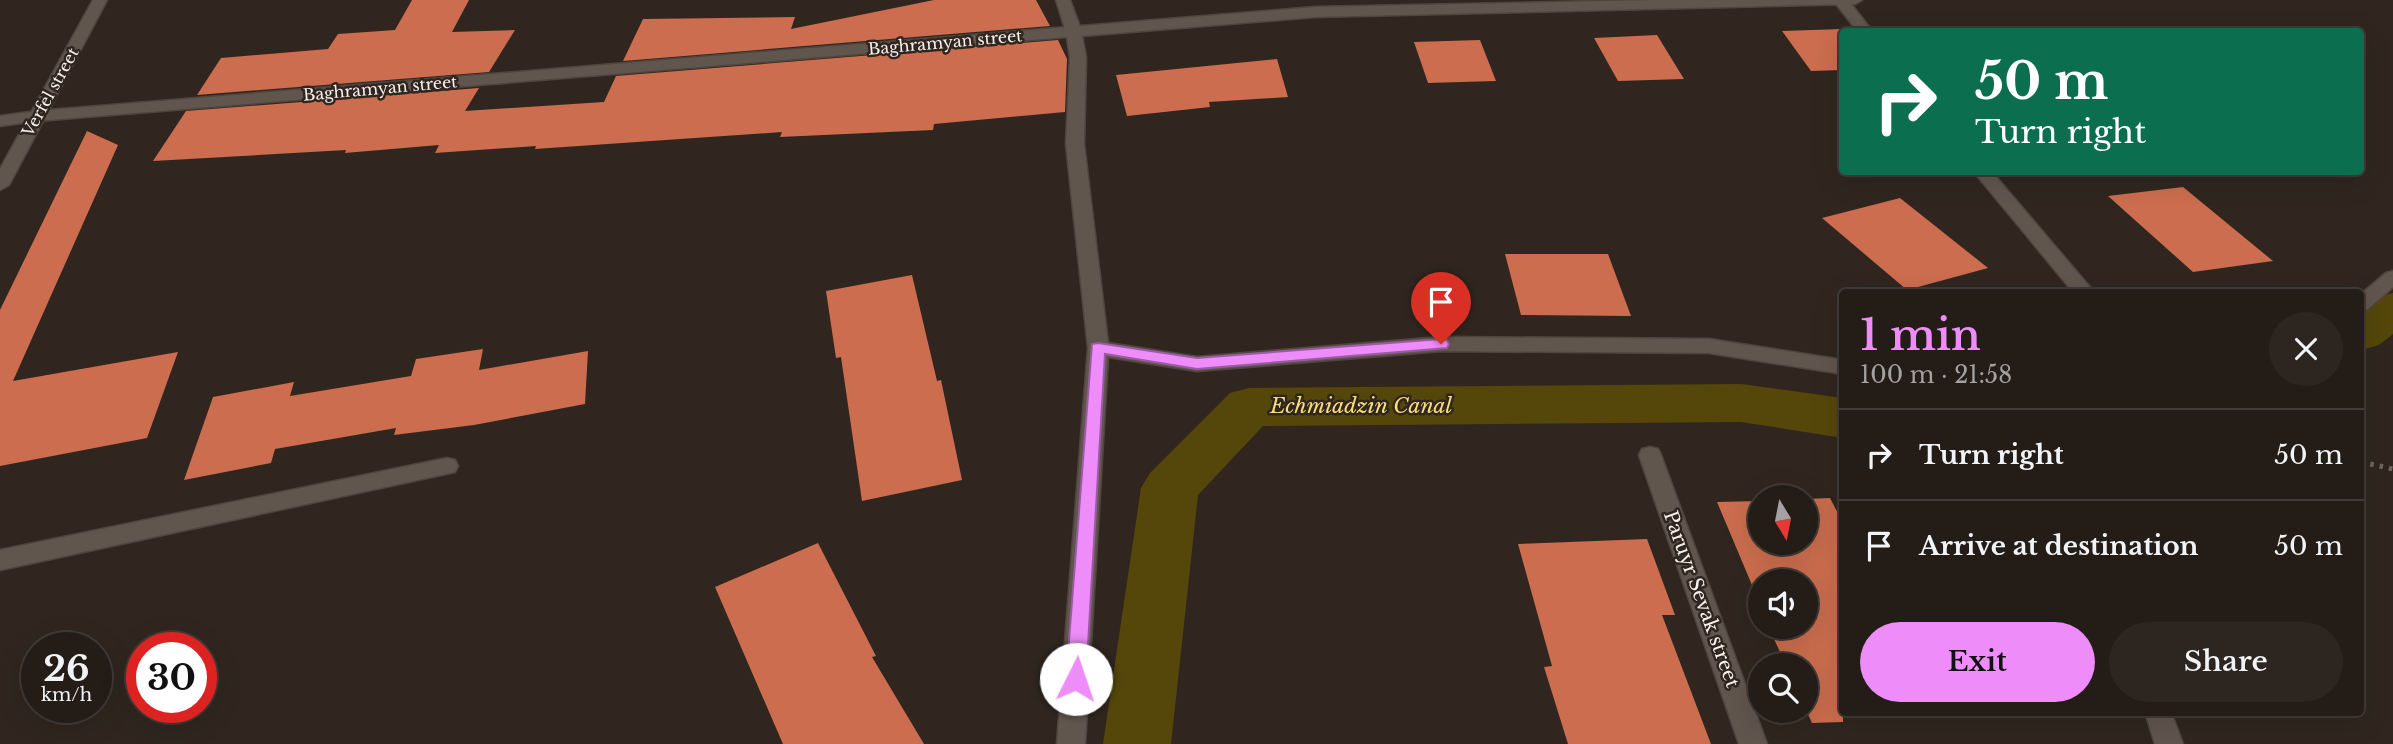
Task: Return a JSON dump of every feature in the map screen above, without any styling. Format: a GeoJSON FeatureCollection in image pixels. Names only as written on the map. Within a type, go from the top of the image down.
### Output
{"type":"FeatureCollection","features":[{"type":"Feature","properties":{"kind":"street","name":"Verfel street"},"geometry":{"type":"LineString","coordinates":[[0,185],[100,0]]}},
{"type":"Feature","properties":{"kind":"street"},"geometry":{"type":"LineString","coordinates":[[1063,0],[1074,32],[1077,57],[1075,144],[1098,348],[1071,744]]}},
{"type":"Feature","properties":{"kind":"street"},"geometry":{"type":"LineString","coordinates":[[1840,0],[1863,28]]}},
{"type":"Feature","properties":{"kind":"street","name":"Baghramyan street"},"geometry":{"type":"LineString","coordinates":[[0,121],[1315,12],[1855,0]]}},
{"type":"Feature","properties":{"kind":"street"},"geometry":{"type":"LineString","coordinates":[[1986,175],[2081,289]]}},
{"type":"Feature","properties":{"kind":"street"},"geometry":{"type":"LineString","coordinates":[[2364,301],[2393,277]]}},
{"type":"Feature","properties":{"kind":"street"},"geometry":{"type":"LineString","coordinates":[[1098,348],[1197,364],[1441,344],[1709,346],[1839,366]]}},
{"type":"Feature","properties":{"kind":"street","name":"Paruyr Sevak street"},"geometry":{"type":"LineString","coordinates":[[1650,455],[1753,744]]}},
{"type":"Feature","properties":{"kind":"street"},"geometry":{"type":"LineString","coordinates":[[0,560],[447,466]]}},
{"type":"Feature","properties":{"kind":"street"},"geometry":{"type":"LineString","coordinates":[[2159,716],[2169,744]]}},
{"type":"Feature","properties":{"kind":"path"},"geometry":{"type":"LineString","coordinates":[[2364,463],[2393,469]]}},
{"type":"Feature","properties":{"kind":"building"},"geometry":{"type":"Polygon","coordinates":[[[412,0],[469,0],[452,32],[515,30],[489,72],[197,95],[221,58],[328,49],[338,34],[395,30],[412,0]]]}},
{"type":"Feature","properties":{"kind":"building"},"geometry":{"type":"Polygon","coordinates":[[[934,0],[1036,0],[1050,26],[623,61],[643,19],[795,17],[791,29],[934,0]]]}},
{"type":"Feature","properties":{"kind":"building"},"geometry":{"type":"Polygon","coordinates":[[[1839,29],[1839,70],[1811,71],[1782,31],[1839,29]]]}},
{"type":"Feature","properties":{"kind":"building"},"geometry":{"type":"Polygon","coordinates":[[[1657,35],[1684,79],[1618,81],[1594,38],[1657,35]]]}},
{"type":"Feature","properties":{"kind":"building"},"geometry":{"type":"Polygon","coordinates":[[[1058,40],[1067,59],[1065,112],[934,124],[933,130],[780,137],[782,132],[435,153],[439,145],[345,153],[346,150],[153,161],[186,111],[479,88],[465,111],[604,102],[616,76],[1058,40]]]}},
{"type":"Feature","properties":{"kind":"building"},"geometry":{"type":"Polygon","coordinates":[[[1480,40],[1496,81],[1428,83],[1414,42],[1480,40]]]}},
{"type":"Feature","properties":{"kind":"building"},"geometry":{"type":"Polygon","coordinates":[[[1277,59],[1288,97],[1209,102],[1210,107],[1127,116],[1116,75],[1277,59]]]}},
{"type":"Feature","properties":{"kind":"building"},"geometry":{"type":"Polygon","coordinates":[[[87,131],[118,145],[13,381],[178,352],[147,438],[0,466],[0,310],[87,131]]]}},
{"type":"Feature","properties":{"kind":"building"},"geometry":{"type":"Polygon","coordinates":[[[2183,187],[2273,261],[2193,272],[2108,196],[2183,187]]]}},
{"type":"Feature","properties":{"kind":"building"},"geometry":{"type":"Polygon","coordinates":[[[1900,198],[1988,268],[1906,289],[1822,218],[1900,198]]]}},
{"type":"Feature","properties":{"kind":"building"},"geometry":{"type":"Polygon","coordinates":[[[1505,254],[1608,254],[1631,316],[1521,315],[1505,254]]]}},
{"type":"Feature","properties":{"kind":"building"},"geometry":{"type":"Polygon","coordinates":[[[912,275],[937,381],[941,380],[962,480],[862,501],[841,357],[836,358],[826,291],[912,275]]]}},
{"type":"Feature","properties":{"kind":"building"},"geometry":{"type":"Polygon","coordinates":[[[483,349],[479,370],[588,351],[585,404],[474,425],[394,435],[396,428],[275,449],[271,463],[184,480],[213,397],[294,382],[290,396],[411,376],[416,359],[483,349]]]}},
{"type":"Feature","properties":{"kind":"building"},"geometry":{"type":"Polygon","coordinates":[[[1818,498],[1830,498],[1839,515],[1839,716],[1843,716],[1843,722],[1818,723],[1818,653],[1780,653],[1774,639],[1818,639],[1818,569],[1748,569],[1748,576],[1717,502],[1748,501],[1748,555],[1818,555],[1818,498]]]}},
{"type":"Feature","properties":{"kind":"building"},"geometry":{"type":"Polygon","coordinates":[[[1647,539],[1675,615],[1662,615],[1711,744],[1568,744],[1544,667],[1552,666],[1518,544],[1647,539]]]}},
{"type":"Feature","properties":{"kind":"building"},"geometry":{"type":"Polygon","coordinates":[[[818,543],[876,656],[872,657],[924,744],[783,744],[715,587],[818,543]]]}},
{"type":"Feature","properties":{"kind":"waterway","name":"Echmiadzin Canal"},"geometry":{"type":"LineString","coordinates":[[2364,331],[2393,309]]}},
{"type":"Feature","properties":{"kind":"waterway","name":"Echmiadzin Canal"},"geometry":{"type":"LineString","coordinates":[[1137,744],[1170,488],[1249,407],[1741,403],[1839,417]]}},
{"type":"Feature","properties":{"kind":"route"},"geometry":{"type":"LineString","coordinates":[[1076,679],[1098,348],[1197,364],[1441,344]]}}]}
